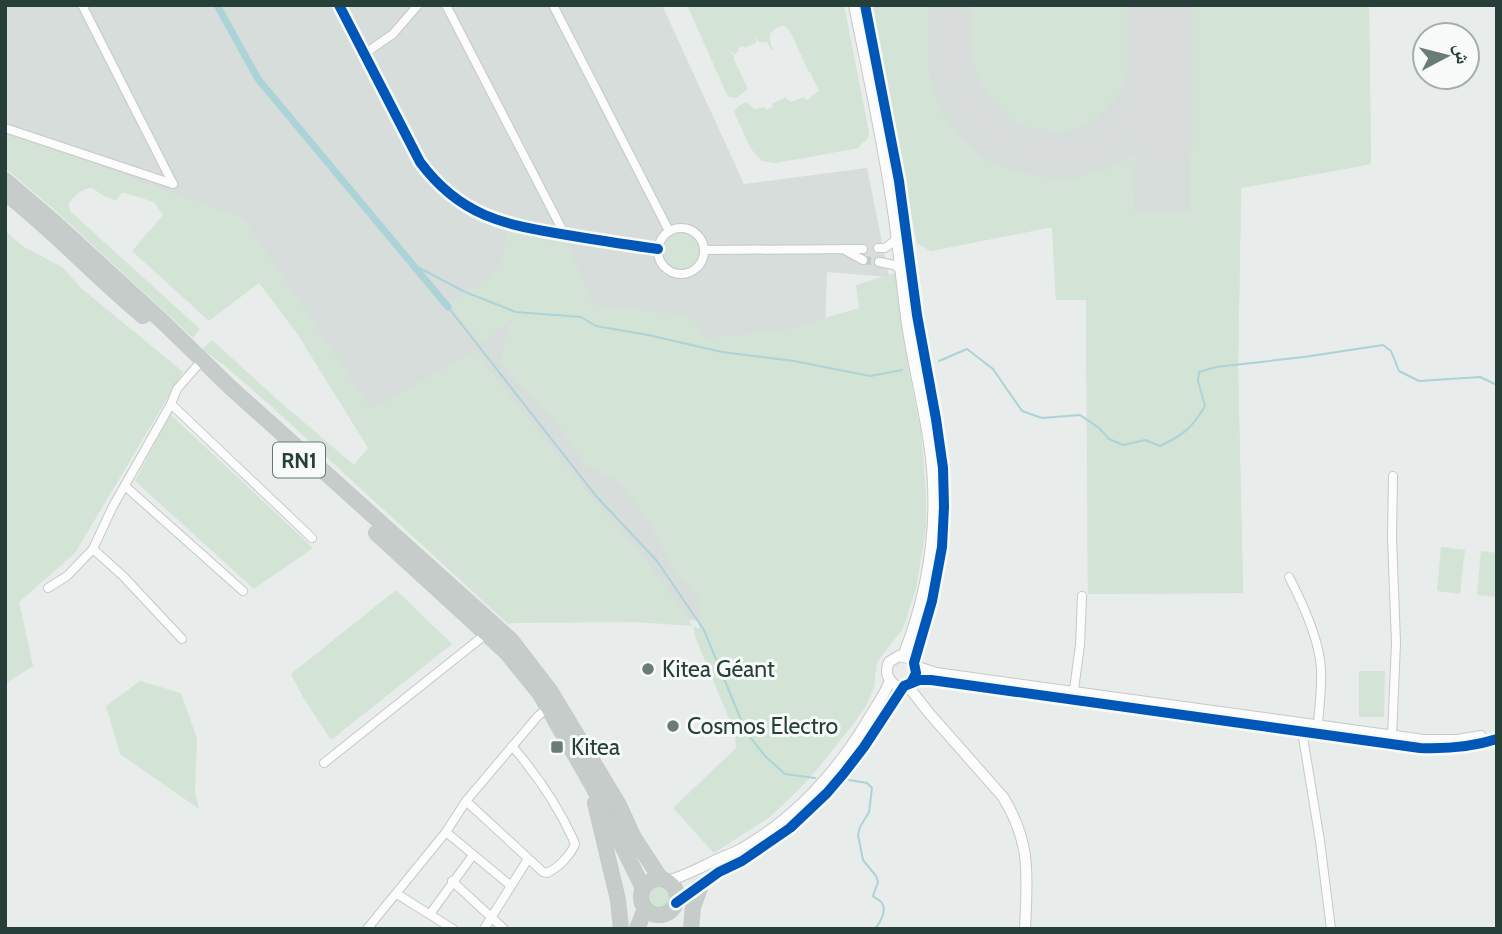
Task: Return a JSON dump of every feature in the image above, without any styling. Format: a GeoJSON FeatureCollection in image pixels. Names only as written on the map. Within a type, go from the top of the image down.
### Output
{"type":"FeatureCollection","features":[{"type":"Feature","properties":{"kind":"highway","name":"RN1"},"geometry":{"type":"LineString","coordinates":[[5,180],[37,206],[230,387],[511,640],[551,692],[652,866],[675,888],[676,904],[689,929]]}},
{"type":"Feature","properties":{"kind":"highway","name":"RN1"},"geometry":{"type":"LineString","coordinates":[[5,193],[159,330],[516,664],[540,694],[592,785],[643,888],[641,901],[665,929]]}},
{"type":"Feature","properties":{"kind":"highway"},"geometry":{"type":"LineString","coordinates":[[592,785],[597,817],[618,900],[621,929]]}},
{"type":"Feature","properties":{"kind":"highway"},"geometry":{"type":"LineString","coordinates":[[652,866],[682,876]]}},
{"type":"Feature","properties":{"kind":"highway"},"geometry":{"type":"LineString","coordinates":[[643,888],[650,881],[664,880]]}},
{"type":"Feature","properties":{"kind":"highway"},"geometry":{"type":"LineString","coordinates":[[689,929],[701,885]]}},
{"type":"Feature","properties":{"kind":"highway"},"geometry":{"type":"LineString","coordinates":[[636,929],[653,913],[668,913],[676,904]]}},
{"type":"Feature","properties":{"kind":"highway"},"geometry":{"type":"LineString","coordinates":[[648,929],[653,913]]}},
{"type":"Feature","properties":{"kind":"street"},"geometry":{"type":"LineString","coordinates":[[5,128],[173,184],[82,5]]}},
{"type":"Feature","properties":{"kind":"street"},"geometry":{"type":"LineString","coordinates":[[338,5],[420,162],[436,183],[455,198],[489,218],[535,230],[659,249]]}},
{"type":"Feature","properties":{"kind":"street"},"geometry":{"type":"LineString","coordinates":[[364,54],[393,34],[418,5]]}},
{"type":"Feature","properties":{"kind":"street"},"geometry":{"type":"LineString","coordinates":[[446,5],[565,235]]}},
{"type":"Feature","properties":{"kind":"street"},"geometry":{"type":"LineString","coordinates":[[554,5],[669,231]]}},
{"type":"Feature","properties":{"kind":"street"},"geometry":{"type":"LineString","coordinates":[[854,5],[886,142]]}},
{"type":"Feature","properties":{"kind":"street"},"geometry":{"type":"LineString","coordinates":[[864,5],[888,154],[911,350],[929,442],[934,495],[928,566],[918,613],[903,656]]}},
{"type":"Feature","properties":{"kind":"street"},"geometry":{"type":"LineString","coordinates":[[676,904],[719,872],[790,828],[827,793],[915,677],[915,664],[939,566],[944,488],[938,429],[920,337],[901,194],[888,154]]}},
{"type":"Feature","properties":{"kind":"street"},"geometry":{"type":"LineString","coordinates":[[682,228],[695,232],[700,237],[704,250],[700,264],[688,273],[681,274],[667,269],[659,257],[662,239],[669,231],[682,228]]}},
{"type":"Feature","properties":{"kind":"street"},"geometry":{"type":"LineString","coordinates":[[897,239],[882,248],[900,265]]}},
{"type":"Feature","properties":{"kind":"street"},"geometry":{"type":"LineString","coordinates":[[844,249],[863,260]]}},
{"type":"Feature","properties":{"kind":"street"},"geometry":{"type":"LineString","coordinates":[[704,250],[863,249]]}},
{"type":"Feature","properties":{"kind":"street"},"geometry":{"type":"LineString","coordinates":[[879,262],[900,265]]}},
{"type":"Feature","properties":{"kind":"street"},"geometry":{"type":"LineString","coordinates":[[48,588],[78,566],[93,549],[112,508],[177,389],[197,366]]}},
{"type":"Feature","properties":{"kind":"street"},"geometry":{"type":"LineString","coordinates":[[171,404],[312,538]]}},
{"type":"Feature","properties":{"kind":"street"},"geometry":{"type":"LineString","coordinates":[[1392,736],[1396,643],[1393,476]]}},
{"type":"Feature","properties":{"kind":"street"},"geometry":{"type":"LineString","coordinates":[[125,486],[243,591]]}},
{"type":"Feature","properties":{"kind":"street"},"geometry":{"type":"LineString","coordinates":[[93,549],[123,576],[183,639]]}},
{"type":"Feature","properties":{"kind":"street"},"geometry":{"type":"LineString","coordinates":[[1289,577],[1306,615],[1320,659],[1318,725]]}},
{"type":"Feature","properties":{"kind":"street"},"geometry":{"type":"LineString","coordinates":[[1073,696],[1083,596]]}},
{"type":"Feature","properties":{"kind":"street"},"geometry":{"type":"LineString","coordinates":[[324,762],[486,634]]}},
{"type":"Feature","properties":{"kind":"street"},"geometry":{"type":"LineString","coordinates":[[1497,731],[1446,741],[1392,736],[1318,725],[1073,696],[931,680],[896,685],[890,681],[887,674],[889,662],[895,657],[903,656],[936,673],[1073,696],[1409,747],[1432,749],[1466,746],[1497,739]]}},
{"type":"Feature","properties":{"kind":"street"},"geometry":{"type":"LineString","coordinates":[[664,880],[682,876],[740,849],[796,808],[829,775],[849,750],[890,681]]}},
{"type":"Feature","properties":{"kind":"street"},"geometry":{"type":"LineString","coordinates":[[907,685],[1003,797],[1011,810],[1026,853],[1026,929]]}},
{"type":"Feature","properties":{"kind":"street"},"geometry":{"type":"LineString","coordinates":[[372,927],[467,801],[538,716],[548,708]]}},
{"type":"Feature","properties":{"kind":"street"},"geometry":{"type":"LineString","coordinates":[[1303,731],[1331,929]]}},
{"type":"Feature","properties":{"kind":"street"},"geometry":{"type":"LineString","coordinates":[[467,801],[543,872],[547,873],[557,867],[572,850],[575,844],[557,807],[542,783],[512,746]]}},
{"type":"Feature","properties":{"kind":"street"},"geometry":{"type":"LineString","coordinates":[[446,832],[511,886]]}},
{"type":"Feature","properties":{"kind":"street"},"geometry":{"type":"LineString","coordinates":[[430,914],[473,855]]}},
{"type":"Feature","properties":{"kind":"street"},"geometry":{"type":"LineString","coordinates":[[484,929],[528,859]]}},
{"type":"Feature","properties":{"kind":"street"},"geometry":{"type":"LineString","coordinates":[[452,881],[504,929]]}},
{"type":"Feature","properties":{"kind":"street"},"geometry":{"type":"LineString","coordinates":[[397,894],[453,929]]}},
{"type":"Feature","properties":{"kind":"shaded area"},"geometry":{"type":"Polygon","coordinates":[[[5,5],[662,5],[744,184],[867,168],[889,277],[827,272],[825,330],[784,627],[688,620],[509,618],[243,227],[5,135],[5,5]]]}},
{"type":"Feature","properties":{"kind":"shaded area"},"geometry":{"type":"Polygon","coordinates":[[[885,5],[1369,5],[1371,164],[1241,188],[1238,367],[1243,593],[1088,594],[1086,300],[1056,300],[1052,227],[931,251],[917,243],[885,5]]]}},
{"type":"Feature","properties":{"kind":"green space"},"geometry":{"type":"Polygon","coordinates":[[[687,5],[844,5],[868,139],[859,148],[776,163],[762,161],[751,149],[734,112],[738,106],[747,102],[754,109],[764,107],[766,110],[785,97],[791,102],[804,97],[806,100],[811,98],[819,91],[810,72],[790,31],[784,26],[778,27],[770,34],[773,50],[767,42],[759,42],[754,35],[757,42],[745,48],[738,48],[739,51],[735,54],[727,50],[734,55],[748,89],[736,98],[728,97],[687,5]]]}},
{"type":"Feature","properties":{"kind":"green space"},"geometry":{"type":"Polygon","coordinates":[[[870,5],[928,5],[928,61],[931,83],[941,112],[961,139],[990,163],[1019,173],[1050,178],[1075,178],[1104,171],[1135,157],[1134,211],[1190,211],[1193,5],[1369,5],[1371,164],[1241,188],[1238,367],[1243,593],[1088,594],[1086,300],[1056,300],[1052,227],[931,251],[917,243],[870,5]]]}},
{"type":"Feature","properties":{"kind":"green space"},"geometry":{"type":"Polygon","coordinates":[[[973,5],[1127,5],[1127,77],[1117,96],[1096,118],[1077,128],[1059,132],[1027,127],[1009,117],[988,97],[978,77],[973,59],[973,5]]]}},
{"type":"Feature","properties":{"kind":"green space"},"geometry":{"type":"Polygon","coordinates":[[[5,128],[131,178],[243,218],[372,409],[475,351],[578,481],[649,564],[693,626],[635,622],[508,624],[272,407],[202,349],[212,340],[354,465],[368,448],[298,335],[259,283],[209,321],[132,251],[163,215],[154,202],[122,192],[116,201],[92,188],[79,193],[69,203],[70,211],[200,329],[193,338],[57,212],[5,168],[5,128]]]}},
{"type":"Feature","properties":{"kind":"green space"},"geometry":{"type":"Polygon","coordinates":[[[5,231],[24,247],[62,267],[81,288],[183,372],[75,553],[19,602],[33,666],[5,684],[5,231]]]}},
{"type":"Feature","properties":{"kind":"green space"},"geometry":{"type":"Polygon","coordinates":[[[507,232],[567,244],[594,305],[691,316],[705,338],[781,331],[859,308],[856,285],[895,273],[921,432],[926,491],[926,528],[916,588],[902,630],[877,662],[874,687],[857,719],[805,783],[770,817],[714,853],[673,808],[736,748],[735,733],[693,626],[699,629],[700,599],[671,566],[650,523],[621,483],[586,465],[560,427],[501,362],[513,319],[481,344],[449,303],[485,281],[502,262],[507,232]]]}},
{"type":"Feature","properties":{"kind":"green space"},"geometry":{"type":"Polygon","coordinates":[[[682,234],[694,239],[699,251],[694,263],[682,268],[670,263],[665,251],[670,239],[682,234]]]}},
{"type":"Feature","properties":{"kind":"green space"},"geometry":{"type":"Polygon","coordinates":[[[170,414],[313,548],[254,589],[135,481],[170,414]]]}},
{"type":"Feature","properties":{"kind":"green space"},"geometry":{"type":"Polygon","coordinates":[[[1441,547],[1465,550],[1460,594],[1437,591],[1441,547]]]}},
{"type":"Feature","properties":{"kind":"green space"},"geometry":{"type":"Polygon","coordinates":[[[1481,551],[1497,553],[1497,597],[1477,595],[1481,551]]]}},
{"type":"Feature","properties":{"kind":"green space"},"geometry":{"type":"Polygon","coordinates":[[[396,590],[452,644],[331,740],[291,674],[396,590]]]}},
{"type":"Feature","properties":{"kind":"green space"},"geometry":{"type":"Polygon","coordinates":[[[1359,671],[1385,671],[1384,717],[1359,717],[1359,671]]]}},
{"type":"Feature","properties":{"kind":"green space"},"geometry":{"type":"Polygon","coordinates":[[[140,681],[181,693],[197,739],[195,792],[199,809],[120,754],[106,706],[140,681]]]}},
{"type":"Feature","properties":{"kind":"green space"},"geometry":{"type":"Polygon","coordinates":[[[657,886],[666,889],[669,898],[666,907],[657,910],[648,907],[645,898],[648,889],[657,886]]]}},
{"type":"Feature","properties":{"kind":"waterway"},"geometry":{"type":"LineString","coordinates":[[217,5],[258,79],[448,307]]}},
{"type":"Feature","properties":{"kind":"waterway"},"geometry":{"type":"LineString","coordinates":[[414,265],[465,292],[516,312],[581,317],[596,326],[722,352],[794,361],[870,376],[902,370]]}},
{"type":"Feature","properties":{"kind":"waterway"},"geometry":{"type":"LineString","coordinates":[[448,307],[596,496],[657,561],[704,630],[746,732],[766,757],[785,774],[815,778]]}},
{"type":"Feature","properties":{"kind":"waterway"},"geometry":{"type":"LineString","coordinates":[[939,361],[967,349],[993,369],[1022,411],[1042,418],[1080,415],[1109,439],[1123,445],[1145,440],[1160,446],[1186,430],[1205,406],[1198,381],[1199,372],[1216,367],[1383,345],[1391,351],[1399,371],[1419,381],[1480,377],[1497,385]]}},
{"type":"Feature","properties":{"kind":"waterway"},"geometry":{"type":"LineString","coordinates":[[1497,438],[1497,446]]}},
{"type":"Feature","properties":{"kind":"waterway"},"geometry":{"type":"LineString","coordinates":[[849,780],[867,783],[872,788],[869,812],[858,835],[863,860],[878,882],[873,896],[881,902],[884,910],[875,929]]}},
{"type":"Feature","properties":{"kind":"taxiway"},"geometry":{"type":"LineString","coordinates":[[954,5],[955,66],[966,99],[979,117],[1013,144],[1054,154],[1076,153],[1096,147],[1134,120],[1149,89],[1162,26]]}},
{"type":"Feature","properties":{"kind":"runway"},"geometry":{"type":"LineString","coordinates":[[1162,5],[1163,148]]}},
{"type":"Feature","properties":{"kind":"tunnel"},"geometry":{"type":"LineString","coordinates":[[863,260],[879,262]]}},
{"type":"Feature","properties":{"kind":"cycle path"},"geometry":{"type":"LineString","coordinates":[[339,5],[420,162],[451,195],[467,206],[503,222],[658,249]]}},
{"type":"Feature","properties":{"kind":"cycle path"},"geometry":{"type":"LineString","coordinates":[[865,5],[899,181],[917,315],[943,468],[942,547],[932,601],[914,663],[916,673],[911,683]]}},
{"type":"Feature","properties":{"kind":"cycle path"},"geometry":{"type":"LineString","coordinates":[[676,903],[719,872],[742,861],[790,828],[844,773],[904,686],[919,680],[1420,748],[1459,747],[1497,739]]}},
{"type":"Feature","properties":{"kind":"place","name":"Kitea Géant"},"geometry":{"type":"Point","coordinates":[648,669]}},
{"type":"Feature","properties":{"kind":"place","name":"Cosmos Electro"},"geometry":{"type":"Point","coordinates":[673,726]}},
{"type":"Feature","properties":{"kind":"place","name":"Kitea"},"geometry":{"type":"Point","coordinates":[557,747]}}]}
